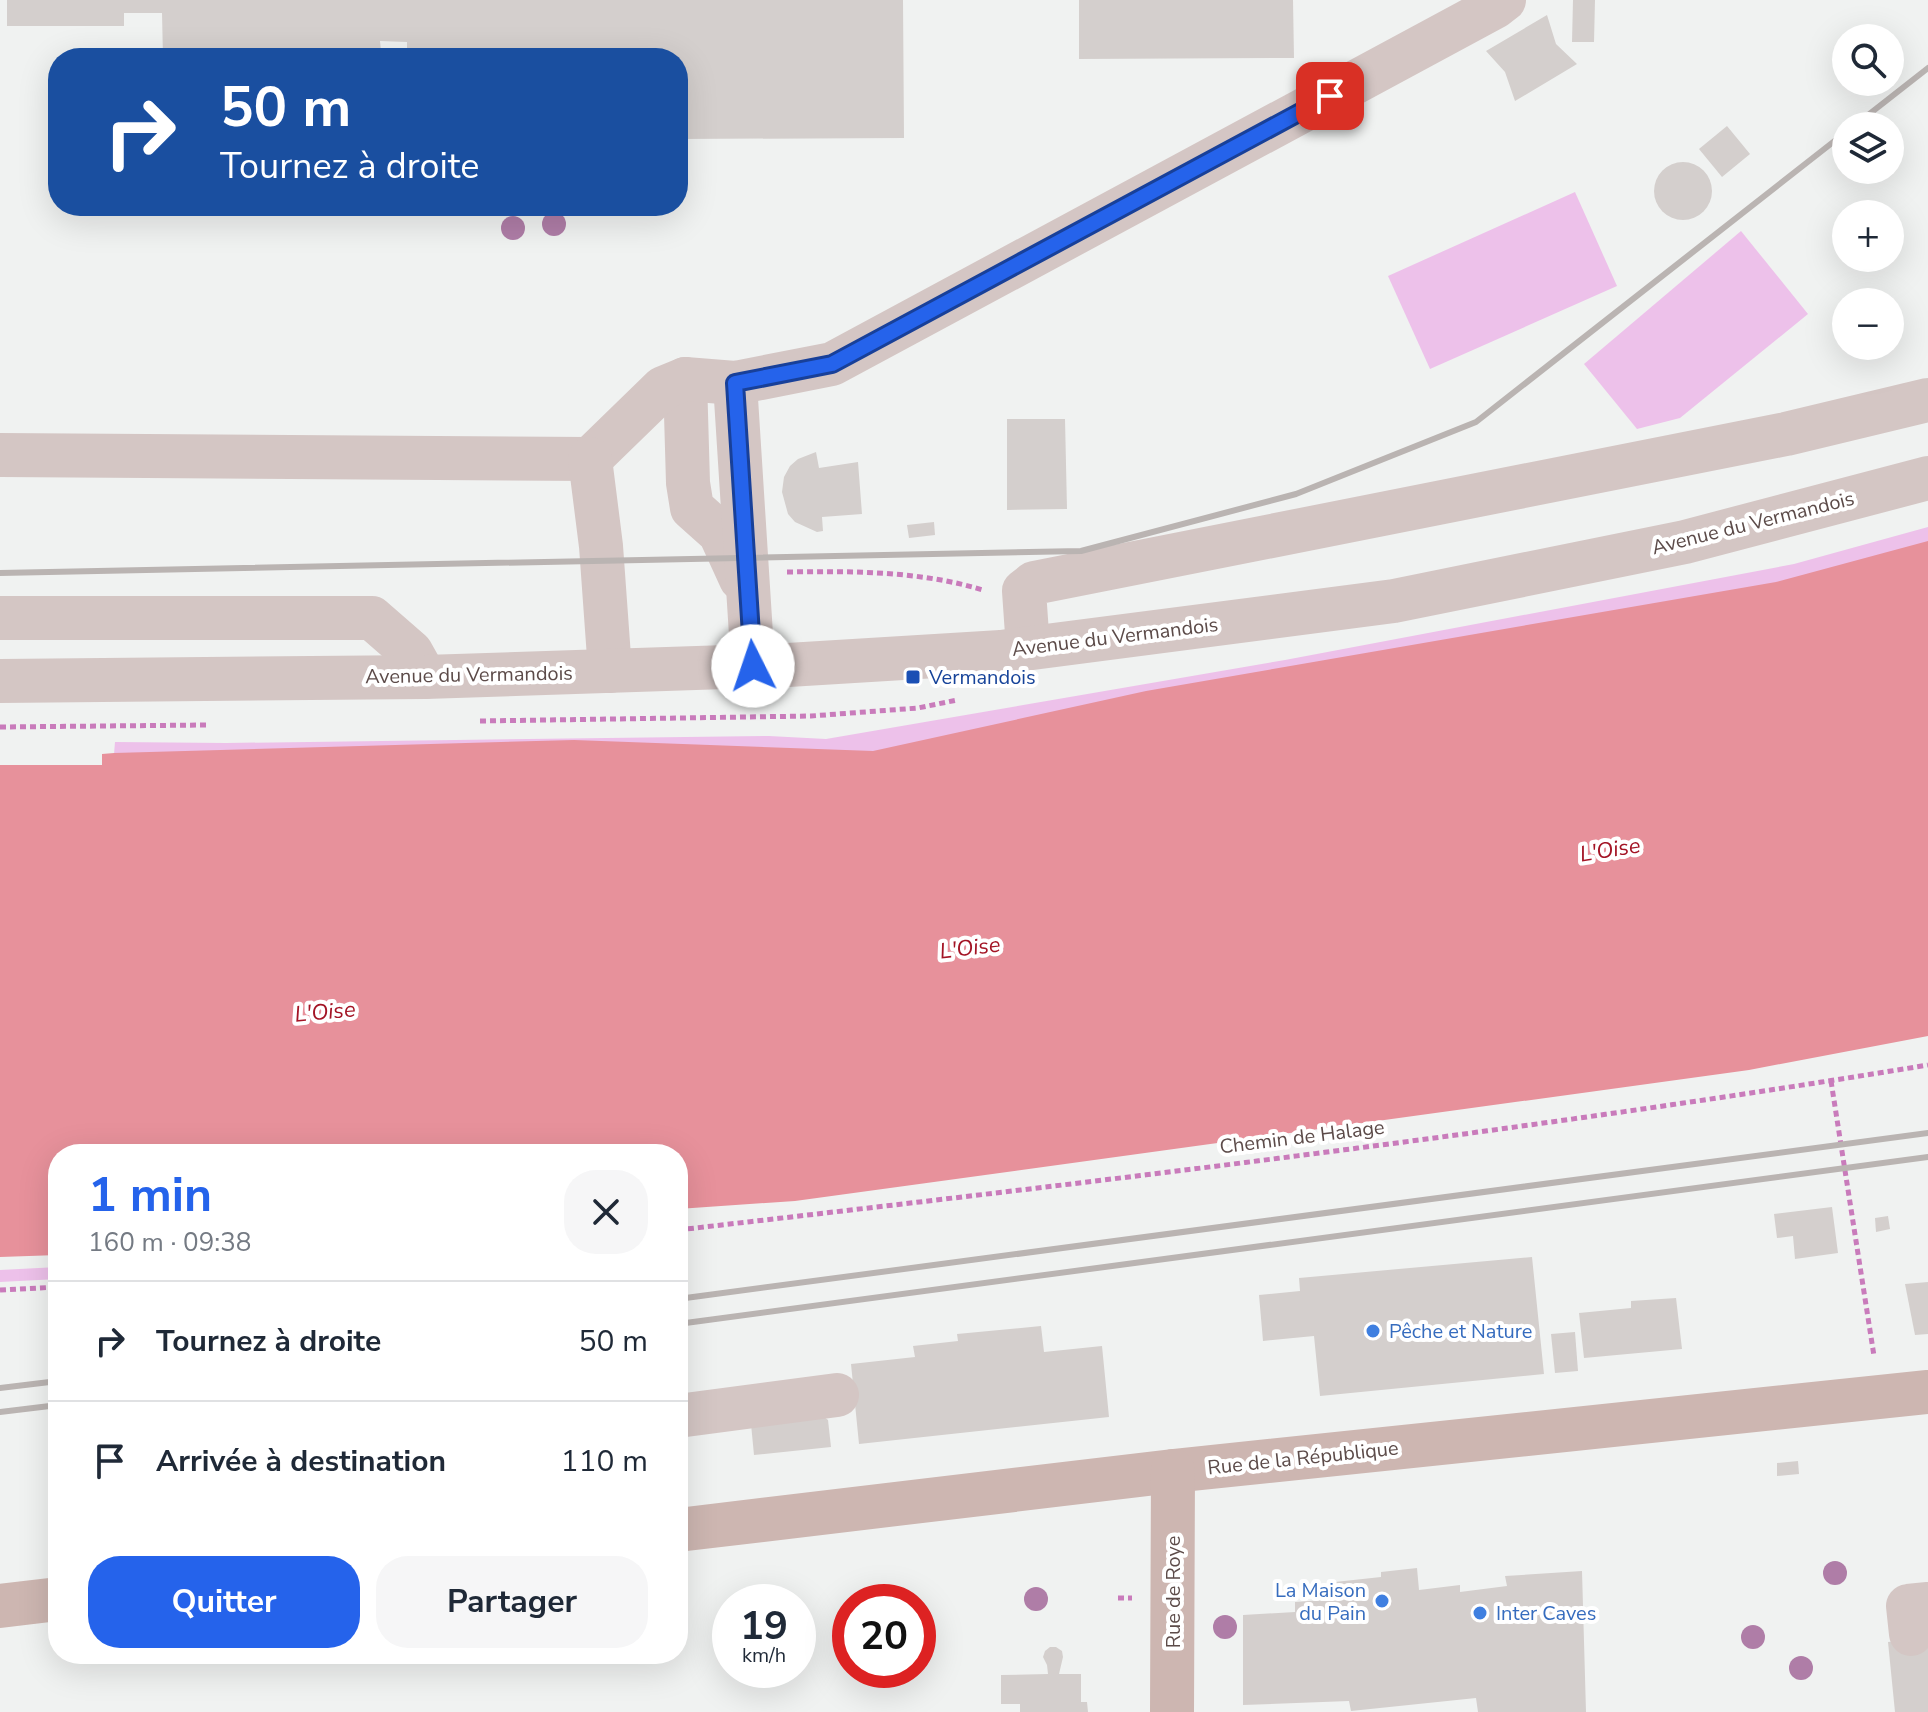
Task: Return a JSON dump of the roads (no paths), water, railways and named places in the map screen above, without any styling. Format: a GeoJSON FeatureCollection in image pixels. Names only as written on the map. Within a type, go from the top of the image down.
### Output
{"type":"FeatureCollection","features":[{"type":"Feature","properties":{"kind":"main road","name":"Rue de la République"},"geometry":{"type":"LineString","coordinates":[[688,1529],[1173,1471],[1928,1392]]}},
{"type":"Feature","properties":{"kind":"main road","name":"Rue de Roye"},"geometry":{"type":"LineString","coordinates":[[1172,1712],[1173,1471]]}},
{"type":"Feature","properties":{"kind":"main road"},"geometry":{"type":"LineString","coordinates":[[0,1606],[48,1600]]}},
{"type":"Feature","properties":{"kind":"street"},"geometry":{"type":"LineString","coordinates":[[0,455],[590,459],[663,388],[685,379],[735,383],[832,364],[1504,0]]}},
{"type":"Feature","properties":{"kind":"street"},"geometry":{"type":"LineString","coordinates":[[685,379],[688,483],[692,508],[720,533],[748,583]]}},
{"type":"Feature","properties":{"kind":"street"},"geometry":{"type":"LineString","coordinates":[[735,383],[753,666]]}},
{"type":"Feature","properties":{"kind":"street"},"geometry":{"type":"LineString","coordinates":[[1028,648],[1024,591],[1034,583],[1786,434],[1928,400]]}},
{"type":"Feature","properties":{"kind":"street"},"geometry":{"type":"LineString","coordinates":[[590,459],[601,546],[610,671]]}},
{"type":"Feature","properties":{"kind":"street","name":"Avenue du Vermandois"},"geometry":{"type":"LineString","coordinates":[[0,681],[425,677],[753,666],[1028,648],[1394,601],[1685,542],[1928,478]]}},
{"type":"Feature","properties":{"kind":"street"},"geometry":{"type":"LineString","coordinates":[[0,618],[372,618],[411,652],[425,677]]}},
{"type":"Feature","properties":{"kind":"street"},"geometry":{"type":"LineString","coordinates":[[688,1415],[837,1395]]}},
{"type":"Feature","properties":{"kind":"water","name":"L'Oise"},"geometry":{"type":"Polygon","coordinates":[[[1928,541],[1928,1036],[1749,1070],[795,1201],[688,1208],[688,1144],[48,1144],[48,1255],[0,1257],[0,765],[102,765],[102,754],[114,753],[574,740],[873,751],[1146,691],[1776,582],[1928,541]]]}},
{"type":"Feature","properties":{"kind":"railway"},"geometry":{"type":"LineString","coordinates":[[1872,112],[1928,68]]}},
{"type":"Feature","properties":{"kind":"railway"},"geometry":{"type":"LineString","coordinates":[[0,573],[1081,551],[1296,494],[1476,422],[1832,143]]}},
{"type":"Feature","properties":{"kind":"railway"},"geometry":{"type":"LineString","coordinates":[[688,1298],[1928,1133]]}},
{"type":"Feature","properties":{"kind":"railway"},"geometry":{"type":"LineString","coordinates":[[688,1323],[1928,1157]]}},
{"type":"Feature","properties":{"kind":"railway"},"geometry":{"type":"LineString","coordinates":[[0,1388],[48,1382]]}},
{"type":"Feature","properties":{"kind":"railway"},"geometry":{"type":"LineString","coordinates":[[0,1412],[48,1406]]}},
{"type":"Feature","properties":{"kind":"place","name":"Vermandois"},"geometry":{"type":"Point","coordinates":[913,677]}},
{"type":"Feature","properties":{"kind":"place","name":"Pêche et Nature"},"geometry":{"type":"Point","coordinates":[1373,1331]}},
{"type":"Feature","properties":{"kind":"place","name":"La Maison du Pain"},"geometry":{"type":"Point","coordinates":[1382,1601]}},
{"type":"Feature","properties":{"kind":"place","name":"Inter Caves"},"geometry":{"type":"Point","coordinates":[1480,1613]}}]}
